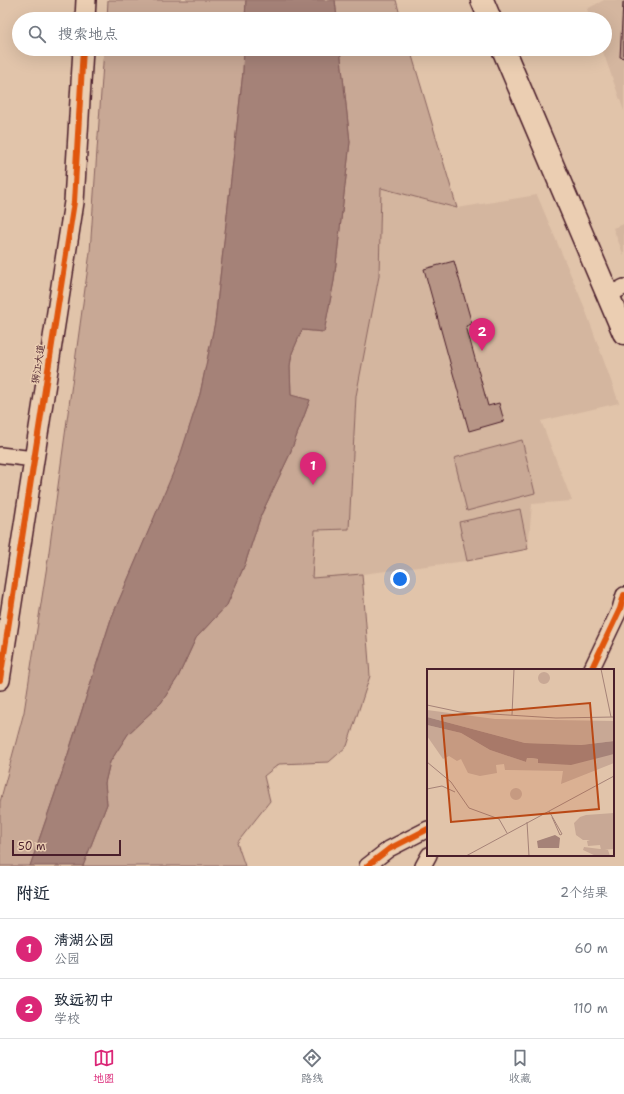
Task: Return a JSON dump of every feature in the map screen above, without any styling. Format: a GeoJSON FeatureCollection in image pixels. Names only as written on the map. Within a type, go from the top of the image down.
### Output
{"type":"FeatureCollection","features":[{"type":"Feature","properties":{"kind":"main road"},"geometry":{"type":"LineString","coordinates":[[482,0],[487,12]]}},
{"type":"Feature","properties":{"kind":"main road"},"geometry":{"type":"LineString","coordinates":[[506,56],[616,291],[624,333]]}},
{"type":"Feature","properties":{"kind":"street"},"geometry":{"type":"LineString","coordinates":[[85,12],[86,0]]}},
{"type":"Feature","properties":{"kind":"street","name":"狮江大道"},"geometry":{"type":"LineString","coordinates":[[0,680],[74,202],[83,56]]}},
{"type":"Feature","properties":{"kind":"street"},"geometry":{"type":"LineString","coordinates":[[0,455],[34,459]]}},
{"type":"Feature","properties":{"kind":"street"},"geometry":{"type":"LineString","coordinates":[[591,669],[620,608],[624,595]]}},
{"type":"Feature","properties":{"kind":"street"},"geometry":{"type":"LineString","coordinates":[[367,866],[389,849],[427,830]]}},
{"type":"Feature","properties":{"kind":"street"},"geometry":{"type":"LineString","coordinates":[[423,866],[428,856]]}},
{"type":"Feature","properties":{"kind":"shaded area"},"geometry":{"type":"Polygon","coordinates":[[[108,0],[246,0],[245,12],[107,12],[108,0]]]}},
{"type":"Feature","properties":{"kind":"shaded area"},"geometry":{"type":"Polygon","coordinates":[[[246,0],[335,0],[336,12],[245,12],[246,0]]]}},
{"type":"Feature","properties":{"kind":"shaded area"},"geometry":{"type":"Polygon","coordinates":[[[335,0],[396,0],[399,12],[336,12],[335,0]]]}},
{"type":"Feature","properties":{"kind":"shaded area"},"geometry":{"type":"Polygon","coordinates":[[[604,0],[624,0],[624,111],[604,56],[612,56],[612,12],[588,12],[587,9],[604,0]]]}},
{"type":"Feature","properties":{"kind":"shaded area"},"geometry":{"type":"Polygon","coordinates":[[[104,56],[244,56],[215,322],[200,394],[180,458],[111,619],[62,773],[30,866],[0,866],[0,802],[24,712],[48,559],[90,252],[104,56]]]}},
{"type":"Feature","properties":{"kind":"shaded area"},"geometry":{"type":"Polygon","coordinates":[[[244,56],[341,56],[350,142],[334,281],[324,332],[302,330],[292,353],[290,366],[291,395],[310,400],[289,456],[261,515],[245,564],[227,605],[196,638],[178,677],[161,703],[128,734],[110,762],[105,783],[107,804],[83,866],[30,866],[62,773],[111,619],[179,459],[200,394],[215,322],[244,56]]]}},
{"type":"Feature","properties":{"kind":"shaded area"},"geometry":{"type":"Polygon","coordinates":[[[341,56],[412,56],[457,208],[381,188],[379,276],[356,396],[349,529],[315,530],[312,578],[362,574],[370,676],[347,746],[329,762],[279,764],[264,776],[270,801],[237,843],[245,866],[83,866],[107,804],[105,783],[110,762],[128,734],[161,703],[178,677],[196,638],[227,605],[245,564],[261,515],[289,456],[310,400],[291,396],[290,366],[292,353],[302,330],[324,332],[334,281],[350,142],[341,56]]]}},
{"type":"Feature","properties":{"kind":"shaded area"},"geometry":{"type":"Polygon","coordinates":[[[381,188],[457,208],[537,195],[584,306],[619,403],[541,421],[572,501],[532,504],[528,549],[467,561],[362,574],[311,578],[315,530],[348,529],[356,396],[379,276],[381,188]]]}},
{"type":"Feature","properties":{"kind":"shaded area"},"geometry":{"type":"Polygon","coordinates":[[[624,224],[624,256],[613,228],[624,224]]]}},
{"type":"Feature","properties":{"kind":"shaded area"},"geometry":{"type":"Polygon","coordinates":[[[522,440],[535,493],[467,511],[454,458],[522,440]]]}},
{"type":"Feature","properties":{"kind":"shaded area"},"geometry":{"type":"Polygon","coordinates":[[[520,509],[528,549],[467,561],[459,522],[520,509]]]}},
{"type":"Feature","properties":{"kind":"building"},"geometry":{"type":"Polygon","coordinates":[[[624,2],[624,58],[620,57],[624,2]]]}},
{"type":"Feature","properties":{"kind":"building"},"geometry":{"type":"Polygon","coordinates":[[[454,261],[472,324],[466,326],[488,406],[499,403],[504,421],[469,431],[424,269],[454,261]]]}},
{"type":"Feature","properties":{"kind":"cycle path"},"geometry":{"type":"LineString","coordinates":[[0,680],[74,202],[83,56]]}},
{"type":"Feature","properties":{"kind":"cycle path"},"geometry":{"type":"LineString","coordinates":[[591,669],[620,609],[624,595]]}},
{"type":"Feature","properties":{"kind":"cycle path"},"geometry":{"type":"LineString","coordinates":[[367,866],[389,849],[427,830]]}},
{"type":"Feature","properties":{"kind":"place","name":"致远初中"},"geometry":{"type":"Point","coordinates":[482,351]}},
{"type":"Feature","properties":{"kind":"place","name":"清湖公园"},"geometry":{"type":"Point","coordinates":[313,485]}}]}
